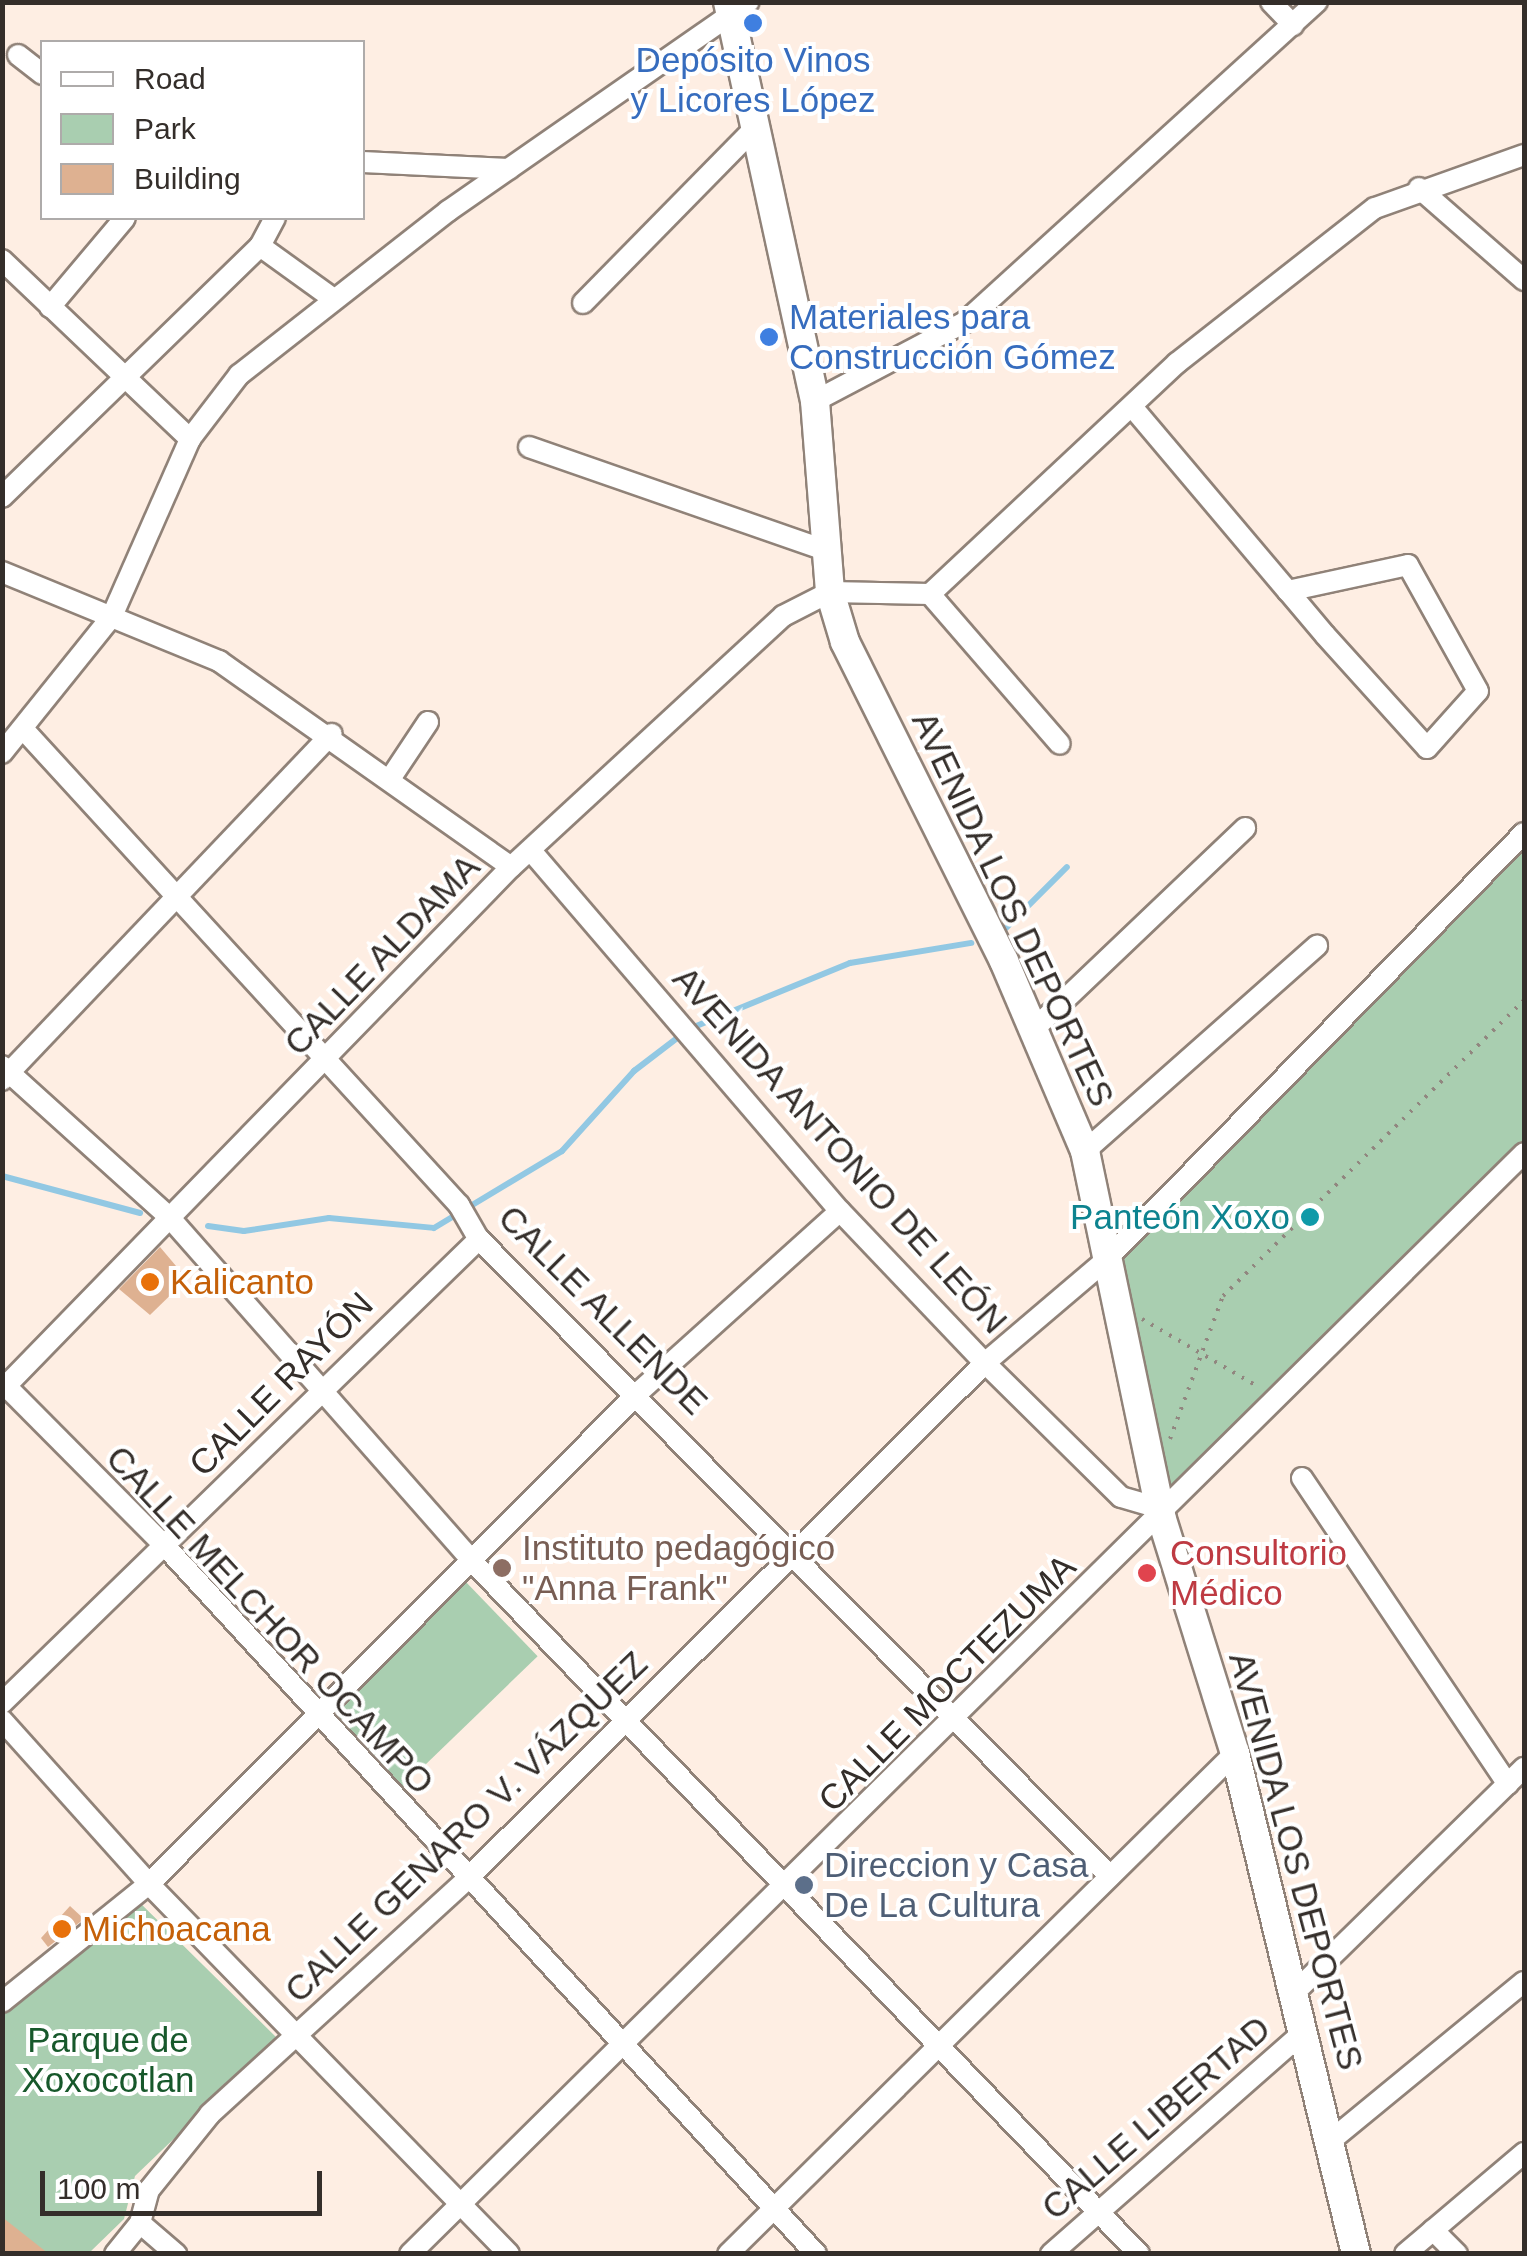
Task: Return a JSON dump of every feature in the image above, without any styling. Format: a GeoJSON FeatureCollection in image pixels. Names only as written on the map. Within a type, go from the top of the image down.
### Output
{"type":"FeatureCollection","features":[{"type":"Feature","properties":{"kind":"street"},"geometry":{"type":"LineString","coordinates":[[1271,2],[1293,25]]}},
{"type":"Feature","properties":{"kind":"street"},"geometry":{"type":"LineString","coordinates":[[815,400],[966,322],[1317,2]]}},
{"type":"Feature","properties":{"kind":"street"},"geometry":{"type":"LineString","coordinates":[[2,754],[26,731],[112,616],[190,439],[239,375],[332,298],[736,7]]}},
{"type":"Feature","properties":{"kind":"street","name":"AVENIDA LOS DEPORTES"},"geometry":{"type":"LineString","coordinates":[[736,7],[754,128],[815,400],[830,592],[845,642],[1034,1030],[1084,1151],[1158,1503],[1235,1753],[1296,1991],[1356,2254]]}},
{"type":"Feature","properties":{"kind":"street"},"geometry":{"type":"LineString","coordinates":[[18,55],[40,72]]}},
{"type":"Feature","properties":{"kind":"street"},"geometry":{"type":"LineString","coordinates":[[584,303],[754,128]]}},
{"type":"Feature","properties":{"kind":"street"},"geometry":{"type":"LineString","coordinates":[[830,592],[930,594],[1283,279],[1374,208],[1418,188],[1524,155]]}},
{"type":"Feature","properties":{"kind":"street"},"geometry":{"type":"LineString","coordinates":[[365,162],[509,169]]}},
{"type":"Feature","properties":{"kind":"street"},"geometry":{"type":"LineString","coordinates":[[1418,188],[1524,280]]}},
{"type":"Feature","properties":{"kind":"street"},"geometry":{"type":"LineString","coordinates":[[50,306],[123,220]]}},
{"type":"Feature","properties":{"kind":"street"},"geometry":{"type":"LineString","coordinates":[[2,497],[128,379],[260,246],[274,220]]}},
{"type":"Feature","properties":{"kind":"street"},"geometry":{"type":"LineString","coordinates":[[260,246],[332,298]]}},
{"type":"Feature","properties":{"kind":"street"},"geometry":{"type":"LineString","coordinates":[[2,260],[190,439]]}},
{"type":"Feature","properties":{"kind":"street"},"geometry":{"type":"LineString","coordinates":[[1134,409],[1288,591],[1427,748],[1478,691],[1408,565],[1288,591]]}},
{"type":"Feature","properties":{"kind":"street"},"geometry":{"type":"LineString","coordinates":[[530,447],[824,550]]}},
{"type":"Feature","properties":{"kind":"street"},"geometry":{"type":"LineString","coordinates":[[2,572],[219,660],[392,776],[511,868]]}},
{"type":"Feature","properties":{"kind":"street","name":"CALLE ALDAMA"},"geometry":{"type":"LineString","coordinates":[[4,1386],[511,868],[534,852],[783,616],[830,592]]}},
{"type":"Feature","properties":{"kind":"street"},"geometry":{"type":"LineString","coordinates":[[930,594],[1060,744]]}},
{"type":"Feature","properties":{"kind":"street"},"geometry":{"type":"LineString","coordinates":[[392,776],[428,722]]}},
{"type":"Feature","properties":{"kind":"street","name":"CALLE ALLENDE"},"geometry":{"type":"LineString","coordinates":[[26,731],[459,1205],[476,1232],[639,1392],[954,1723],[1110,1876]]}},
{"type":"Feature","properties":{"kind":"street"},"geometry":{"type":"LineString","coordinates":[[332,734],[180,902],[5,1073],[170,1218],[316,1390],[474,1563],[1139,2254]]}},
{"type":"Feature","properties":{"kind":"street"},"geometry":{"type":"LineString","coordinates":[[1034,1030],[1245,828]]}},
{"type":"Feature","properties":{"kind":"street","name":"CALLE GENARO V. VÁZQUEZ"},"geometry":{"type":"LineString","coordinates":[[114,2254],[140,2223],[149,2190],[182,2143],[465,1880],[985,1363],[1107,1259],[1524,833]]}},
{"type":"Feature","properties":{"kind":"street","name":"AVENIDA ANTONIO DE LEÓN"},"geometry":{"type":"LineString","coordinates":[[534,852],[840,1211],[985,1363],[1121,1496],[1158,1503]]}},
{"type":"Feature","properties":{"kind":"street"},"geometry":{"type":"LineString","coordinates":[[1084,1151],[1317,946]]}},
{"type":"Feature","properties":{"kind":"street","name":"CALLE MOCTEZUMA"},"geometry":{"type":"LineString","coordinates":[[410,2254],[954,1723],[1158,1503],[1278,1398],[1523,1158]]}},
{"type":"Feature","properties":{"kind":"street"},"geometry":{"type":"LineString","coordinates":[[2,2002],[149,1884],[474,1563],[639,1392],[840,1211]]}},
{"type":"Feature","properties":{"kind":"street","name":"CALLE RAYÓN"},"geometry":{"type":"LineString","coordinates":[[2,1703],[166,1546],[476,1232]]}},
{"type":"Feature","properties":{"kind":"street","name":"CALLE MELCHOR OCAMPO"},"geometry":{"type":"LineString","coordinates":[[4,1386],[166,1546],[465,1880],[627,2046],[816,2254]]}},
{"type":"Feature","properties":{"kind":"street"},"geometry":{"type":"LineString","coordinates":[[1302,1478],[1508,1784]]}},
{"type":"Feature","properties":{"kind":"street"},"geometry":{"type":"LineString","coordinates":[[2,1720],[149,1884],[509,2254]]}},
{"type":"Feature","properties":{"kind":"street"},"geometry":{"type":"LineString","coordinates":[[728,2254],[939,2050],[1235,1753]]}},
{"type":"Feature","properties":{"kind":"street","name":"CALLE LIBERTAD"},"geometry":{"type":"LineString","coordinates":[[1296,1991],[1524,1768]]}},
{"type":"Feature","properties":{"kind":"street"},"geometry":{"type":"LineString","coordinates":[[1328,2142],[1524,1982]]}},
{"type":"Feature","properties":{"kind":"street","name":"CALLE LIBERTAD"},"geometry":{"type":"LineString","coordinates":[[1050,2254],[1095,2210],[1304,2032]]}},
{"type":"Feature","properties":{"kind":"street"},"geometry":{"type":"LineString","coordinates":[[1405,2254],[1524,2153]]}},
{"type":"Feature","properties":{"kind":"street"},"geometry":{"type":"LineString","coordinates":[[140,2223],[176,2254]]}},
{"type":"Feature","properties":{"kind":"street"},"geometry":{"type":"LineString","coordinates":[[1433,2230],[1457,2254]]}},
{"type":"Feature","properties":{"kind":"path"},"geometry":{"type":"LineString","coordinates":[[1158,1503],[1200,1352],[1222,1296],[1524,1000]]}},
{"type":"Feature","properties":{"kind":"path"},"geometry":{"type":"LineString","coordinates":[[1116,1304],[1278,1398]]}},
{"type":"Feature","properties":{"kind":"green space"},"geometry":{"type":"Polygon","coordinates":[[[1524,847],[1524,1143],[1159,1508],[1107,1259],[1155,1224],[1524,847]]]}},
{"type":"Feature","properties":{"kind":"green space"},"geometry":{"type":"Polygon","coordinates":[[[464,1580],[538,1656],[398,1791],[324,1715],[464,1580]]]}},
{"type":"Feature","properties":{"kind":"green space","name":"Parque de Xoxocotlan"},"geometry":{"type":"Polygon","coordinates":[[[134,1897],[278,2039],[135,2176],[124,2219],[89,2253],[3,2253],[2,2016],[134,1897]]]}},
{"type":"Feature","properties":{"kind":"building","name":"Kalicanto"},"geometry":{"type":"Polygon","coordinates":[[[160,1247],[187,1279],[150,1315],[119,1289],[160,1247]]]}},
{"type":"Feature","properties":{"kind":"building","name":"Michoacana"},"geometry":{"type":"Polygon","coordinates":[[[70,1906],[84,1919],[48,1947],[41,1938],[70,1906]]]}},
{"type":"Feature","properties":{"kind":"building"},"geometry":{"type":"Polygon","coordinates":[[[2,2217],[49,2254],[2,2254],[2,2217]]]}},
{"type":"Feature","properties":{"kind":"waterway"},"geometry":{"type":"LineString","coordinates":[[1006,928],[1067,867]]}},
{"type":"Feature","properties":{"kind":"waterway"},"geometry":{"type":"LineString","coordinates":[[208,1226],[244,1231],[329,1218],[434,1228],[562,1151],[634,1071],[689,1029],[850,963],[971,943]]}},
{"type":"Feature","properties":{"kind":"waterway"},"geometry":{"type":"LineString","coordinates":[[2,1176],[140,1213]]}},
{"type":"Feature","properties":{"kind":"place","name":"Depósito Vinos y Licores López"},"geometry":{"type":"Point","coordinates":[753,23]}},
{"type":"Feature","properties":{"kind":"place","name":"Materiales para Construcción Gómez"},"geometry":{"type":"Point","coordinates":[769,337]}},
{"type":"Feature","properties":{"kind":"place","name":"Panteón Xoxo"},"geometry":{"type":"Point","coordinates":[1310,1217]}},
{"type":"Feature","properties":{"kind":"place","name":"Kalicanto"},"geometry":{"type":"Point","coordinates":[150,1282]}},
{"type":"Feature","properties":{"kind":"place","name":"Instituto pedagógico \"Anna Frank\""},"geometry":{"type":"Point","coordinates":[502,1568]}},
{"type":"Feature","properties":{"kind":"place","name":"Consultorio Médico"},"geometry":{"type":"Point","coordinates":[1147,1573]}},
{"type":"Feature","properties":{"kind":"place","name":"Direccion y Casa De La Cultura"},"geometry":{"type":"Point","coordinates":[804,1885]}},
{"type":"Feature","properties":{"kind":"place","name":"Michoacana"},"geometry":{"type":"Point","coordinates":[62,1929]}}]}
